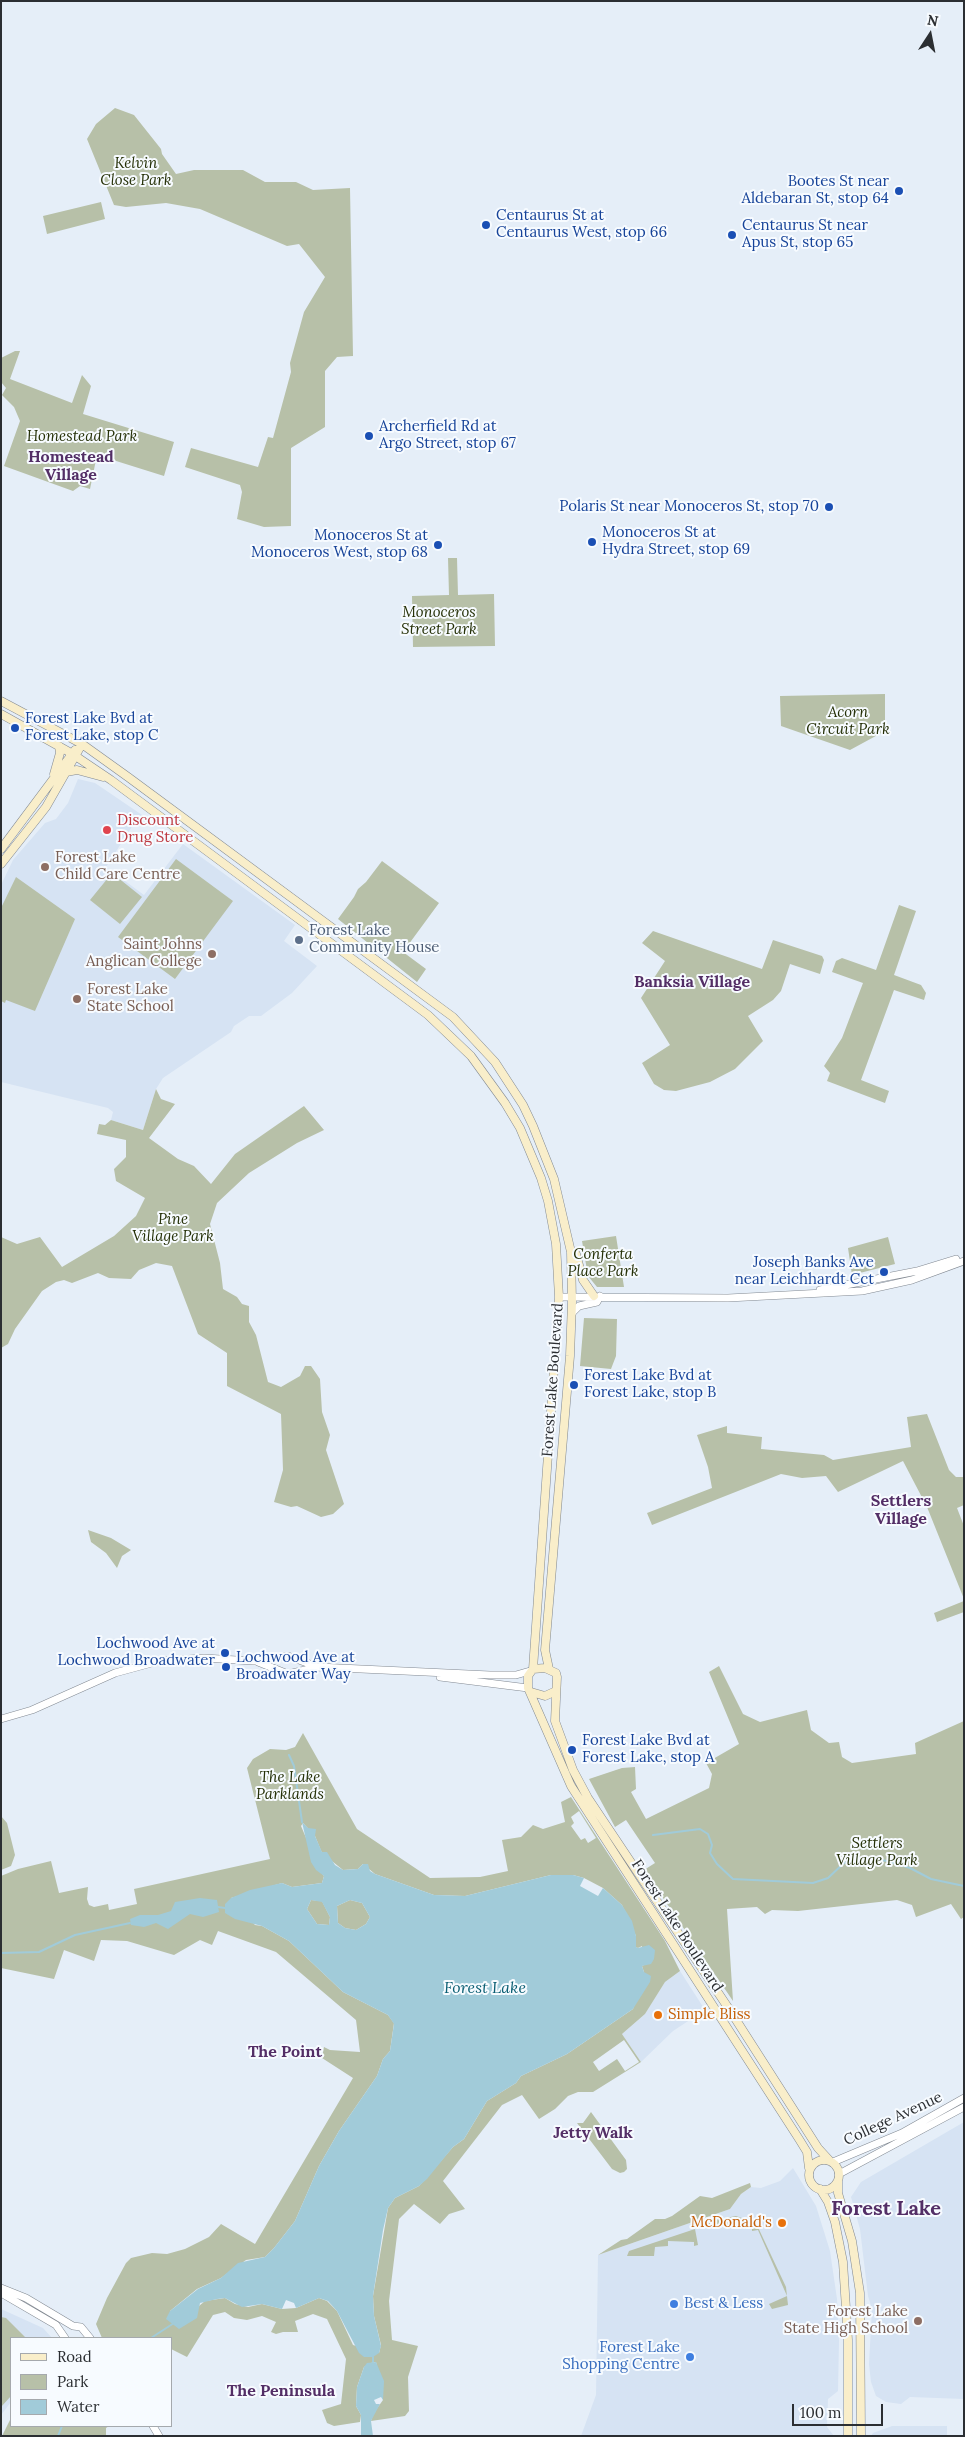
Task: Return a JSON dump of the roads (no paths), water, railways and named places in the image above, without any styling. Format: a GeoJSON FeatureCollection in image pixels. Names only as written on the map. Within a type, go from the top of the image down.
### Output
{"type":"FeatureCollection","features":[{"type":"Feature","properties":{"kind":"main road","name":"Forest Lake Boulevard"},"geometry":{"type":"LineString","coordinates":[[1,700],[82,744],[283,890],[453,1017],[476,1040],[508,1081],[534,1126],[554,1179],[571,1252],[572,1313],[557,1527],[545,1650],[550,1669]]}},
{"type":"Feature","properties":{"kind":"main road","name":"Forest Lake Boulevard"},"geometry":{"type":"LineString","coordinates":[[1,714],[59,746],[111,780],[428,1015],[471,1056],[505,1103],[520,1128],[541,1178],[556,1244],[559,1297],[532,1670]]}},
{"type":"Feature","properties":{"kind":"main road"},"geometry":{"type":"LineString","coordinates":[[1,849],[82,744]]}},
{"type":"Feature","properties":{"kind":"main road"},"geometry":{"type":"LineString","coordinates":[[52,783],[60,756],[59,746]]}},
{"type":"Feature","properties":{"kind":"main road"},"geometry":{"type":"LineString","coordinates":[[1,864],[46,807],[74,755]]}},
{"type":"Feature","properties":{"kind":"main road"},"geometry":{"type":"LineString","coordinates":[[66,772],[77,770],[111,780]]}},
{"type":"Feature","properties":{"kind":"main road"},"geometry":{"type":"LineString","coordinates":[[571,1252],[576,1254],[583,1280],[597,1296]]}},
{"type":"Feature","properties":{"kind":"main road"},"geometry":{"type":"LineString","coordinates":[[550,1669],[557,1677],[556,1691],[545,1696],[530,1690],[528,1680],[532,1670],[550,1669]]}},
{"type":"Feature","properties":{"kind":"main road","name":"Forest Lake Boulevard"},"geometry":{"type":"LineString","coordinates":[[530,1690],[552,1747],[571,1786],[723,2011],[818,2148],[831,2161]]}},
{"type":"Feature","properties":{"kind":"main road","name":"Forest Lake Boulevard"},"geometry":{"type":"LineString","coordinates":[[556,1691],[555,1721],[572,1770],[723,2011],[799,2139],[806,2152],[809,2168]]}},
{"type":"Feature","properties":{"kind":"main road"},"geometry":{"type":"LineString","coordinates":[[848,2436],[848,2340],[843,2262],[835,2222],[828,2202],[820,2190],[810,2182],[809,2168],[815,2161],[831,2161],[838,2177],[838,2193],[852,2241],[860,2293],[861,2436]]}},
{"type":"Feature","properties":{"kind":"main road"},"geometry":{"type":"LineString","coordinates":[[820,2190],[832,2187],[838,2177]]}},
{"type":"Feature","properties":{"kind":"street"},"geometry":{"type":"LineString","coordinates":[[796,1295],[900,1274],[964,1256]]}},
{"type":"Feature","properties":{"kind":"street"},"geometry":{"type":"LineString","coordinates":[[559,1297],[728,1298],[862,1291],[912,1280],[964,1261]]}},
{"type":"Feature","properties":{"kind":"street"},"geometry":{"type":"LineString","coordinates":[[572,1313],[579,1306],[597,1302],[597,1296]]}},
{"type":"Feature","properties":{"kind":"street"},"geometry":{"type":"LineString","coordinates":[[1,1719],[32,1710],[102,1678],[143,1664],[182,1658],[253,1661],[288,1656],[318,1667]]}},
{"type":"Feature","properties":{"kind":"street"},"geometry":{"type":"LineString","coordinates":[[280,1670],[278,1664],[282,1658]]}},
{"type":"Feature","properties":{"kind":"street"},"geometry":{"type":"LineString","coordinates":[[293,1672],[297,1665],[294,1659]]}},
{"type":"Feature","properties":{"kind":"street"},"geometry":{"type":"LineString","coordinates":[[253,1661],[280,1670],[285,1674],[318,1667],[418,1673],[516,1675],[532,1670]]}},
{"type":"Feature","properties":{"kind":"street"},"geometry":{"type":"LineString","coordinates":[[418,1673],[457,1680],[514,1685],[530,1690]]}},
{"type":"Feature","properties":{"kind":"street","name":"College Avenue"},"geometry":{"type":"LineString","coordinates":[[831,2161],[902,2133],[964,2098]]}},
{"type":"Feature","properties":{"kind":"street","name":"College Avenue"},"geometry":{"type":"LineString","coordinates":[[838,2177],[964,2107]]}},
{"type":"Feature","properties":{"kind":"street"},"geometry":{"type":"LineString","coordinates":[[1,2288],[26,2298],[73,2326],[82,2327],[88,2337]]}},
{"type":"Feature","properties":{"kind":"street"},"geometry":{"type":"LineString","coordinates":[[1,2293],[56,2325],[63,2337]]}},
{"type":"Feature","properties":{"kind":"street"},"geometry":{"type":"LineString","coordinates":[[64,2337],[67,2330],[73,2326]]}},
{"type":"Feature","properties":{"kind":"water","name":"Forest Lake"},"geometry":{"type":"Polygon","coordinates":[[[302,1822],[308,1828],[316,1829],[315,1836],[322,1852],[327,1852],[335,1865],[343,1870],[358,1869],[363,1864],[368,1864],[370,1871],[375,1874],[434,1895],[465,1896],[551,1875],[573,1875],[584,1878],[580,1886],[598,1896],[603,1888],[622,1905],[632,1921],[636,1936],[636,1947],[649,1945],[655,1950],[654,1959],[651,1964],[642,1966],[644,1972],[651,1976],[650,1982],[633,2009],[567,2054],[521,2076],[516,2083],[487,2101],[464,2139],[453,2147],[427,2179],[419,2186],[395,2198],[388,2208],[373,2296],[374,2316],[381,2346],[379,2353],[373,2357],[364,2357],[359,2353],[337,2311],[328,2301],[319,2298],[296,2308],[294,2303],[286,2300],[282,2309],[262,2304],[242,2307],[225,2298],[217,2299],[200,2303],[197,2318],[179,2329],[166,2319],[170,2311],[198,2289],[221,2278],[238,2263],[265,2257],[274,2248],[295,2221],[319,2166],[339,2131],[377,2076],[383,2059],[390,2051],[394,2024],[388,2015],[343,1992],[289,1941],[262,1926],[235,1919],[225,1913],[225,1904],[231,1898],[250,1890],[282,1883],[292,1887],[322,1883],[324,1876],[316,1870],[311,1862],[302,1822]],[[311,1900],[307,1909],[317,1924],[329,1925],[330,1917],[322,1902],[311,1900]],[[350,1900],[337,1906],[338,1923],[345,1928],[356,1930],[366,1924],[370,1917],[362,1903],[350,1900]]]}},
{"type":"Feature","properties":{"kind":"water"},"geometry":{"type":"Polygon","coordinates":[[[200,1898],[217,1900],[219,1912],[203,1917],[190,1914],[168,1929],[156,1923],[144,1927],[131,1925],[130,1919],[140,1915],[158,1915],[171,1911],[175,1902],[200,1898]]]}},
{"type":"Feature","properties":{"kind":"water"},"geometry":{"type":"Polygon","coordinates":[[[376,2362],[384,2381],[383,2400],[381,2397],[374,2400],[376,2404],[380,2404],[371,2421],[373,2436],[361,2436],[361,2415],[356,2406],[357,2387],[367,2363],[376,2362]]]}},
{"type":"Feature","properties":{"kind":"waterway"},"geometry":{"type":"LineString","coordinates":[[289,1755],[294,1766],[302,1822]]}},
{"type":"Feature","properties":{"kind":"waterway"},"geometry":{"type":"LineString","coordinates":[[653,1835],[700,1829],[708,1834],[712,1845],[710,1853],[717,1864],[733,1879],[813,1883],[828,1878],[844,1863],[858,1858],[869,1858],[910,1868],[931,1879],[964,1886]]}},
{"type":"Feature","properties":{"kind":"waterway"},"geometry":{"type":"LineString","coordinates":[[218,1907],[225,1908]]}},
{"type":"Feature","properties":{"kind":"waterway"},"geometry":{"type":"LineString","coordinates":[[1,1953],[39,1952],[75,1935],[130,1923]]}},
{"type":"Feature","properties":{"kind":"waterway"},"geometry":{"type":"LineString","coordinates":[[153,2337],[174,2323]]}},
{"type":"Feature","properties":{"kind":"waterway"},"geometry":{"type":"LineString","coordinates":[[373,2357],[373,2362]]}},
{"type":"Feature","properties":{"kind":"waterway"},"geometry":{"type":"LineString","coordinates":[[58,2436],[62,2427]]}},
{"type":"Feature","properties":{"kind":"place","name":"Bootes St near Aldebaran St, stop 64"},"geometry":{"type":"Point","coordinates":[899,191]}},
{"type":"Feature","properties":{"kind":"place","name":"Centaurus St at Centaurus West, stop 66"},"geometry":{"type":"Point","coordinates":[486,225]}},
{"type":"Feature","properties":{"kind":"place","name":"Centaurus St near Apus St, stop 65"},"geometry":{"type":"Point","coordinates":[732,235]}},
{"type":"Feature","properties":{"kind":"place","name":"Archerfield Rd at Argo Street, stop 67"},"geometry":{"type":"Point","coordinates":[369,436]}},
{"type":"Feature","properties":{"kind":"place","name":"Polaris St near Monoceros St, stop 70"},"geometry":{"type":"Point","coordinates":[829,507]}},
{"type":"Feature","properties":{"kind":"place","name":"Monoceros St at Hydra Street, stop 69"},"geometry":{"type":"Point","coordinates":[592,542]}},
{"type":"Feature","properties":{"kind":"place","name":"Monoceros St at Monoceros West, stop 68"},"geometry":{"type":"Point","coordinates":[438,545]}},
{"type":"Feature","properties":{"kind":"place","name":"Forest Lake Bvd at Forest Lake, stop C"},"geometry":{"type":"Point","coordinates":[15,728]}},
{"type":"Feature","properties":{"kind":"place","name":"Discount Drug Store"},"geometry":{"type":"Point","coordinates":[107,830]}},
{"type":"Feature","properties":{"kind":"place","name":"Forest Lake Child Care Centre"},"geometry":{"type":"Point","coordinates":[45,867]}},
{"type":"Feature","properties":{"kind":"place","name":"Forest Lake Community House"},"geometry":{"type":"Point","coordinates":[299,940]}},
{"type":"Feature","properties":{"kind":"place","name":"Saint Johns Anglican College"},"geometry":{"type":"Point","coordinates":[212,954]}},
{"type":"Feature","properties":{"kind":"place","name":"Forest Lake State School"},"geometry":{"type":"Point","coordinates":[77,999]}},
{"type":"Feature","properties":{"kind":"place","name":"Joseph Banks Ave near Leichhardt Cct"},"geometry":{"type":"Point","coordinates":[884,1272]}},
{"type":"Feature","properties":{"kind":"place","name":"Forest Lake Bvd at Forest Lake, stop B"},"geometry":{"type":"Point","coordinates":[574,1385]}},
{"type":"Feature","properties":{"kind":"place","name":"Lochwood Ave at Lochwood Broadwater"},"geometry":{"type":"Point","coordinates":[225,1653]}},
{"type":"Feature","properties":{"kind":"place","name":"Lochwood Ave at Broadwater Way"},"geometry":{"type":"Point","coordinates":[226,1667]}},
{"type":"Feature","properties":{"kind":"place","name":"Forest Lake Bvd at Forest Lake, stop A"},"geometry":{"type":"Point","coordinates":[572,1750]}},
{"type":"Feature","properties":{"kind":"place","name":"Simple Bliss"},"geometry":{"type":"Point","coordinates":[658,2015]}},
{"type":"Feature","properties":{"kind":"place","name":"McDonald's"},"geometry":{"type":"Point","coordinates":[782,2223]}},
{"type":"Feature","properties":{"kind":"place","name":"Best & Less"},"geometry":{"type":"Point","coordinates":[674,2304]}},
{"type":"Feature","properties":{"kind":"place","name":"Forest Lake State High School"},"geometry":{"type":"Point","coordinates":[918,2321]}},
{"type":"Feature","properties":{"kind":"place","name":"Forest Lake Shopping Centre"},"geometry":{"type":"Point","coordinates":[690,2357]}},
{"type":"Feature","properties":{"kind":"district","name":"Homestead Village"},"geometry":{"type":"Point","coordinates":[71,466]}},
{"type":"Feature","properties":{"kind":"district","name":"Banksia Village"},"geometry":{"type":"Point","coordinates":[692,982]}},
{"type":"Feature","properties":{"kind":"district","name":"Settlers Village"},"geometry":{"type":"Point","coordinates":[901,1510]}},
{"type":"Feature","properties":{"kind":"district","name":"The Point"},"geometry":{"type":"Point","coordinates":[285,2052]}},
{"type":"Feature","properties":{"kind":"district","name":"Jetty Walk"},"geometry":{"type":"Point","coordinates":[593,2133]}},
{"type":"Feature","properties":{"kind":"district","name":"Forest Lake"},"geometry":{"type":"Point","coordinates":[886,2209]}},
{"type":"Feature","properties":{"kind":"district","name":"The Peninsula"},"geometry":{"type":"Point","coordinates":[281,2391]}},
{"type":"Feature","properties":{"kind":"park label","name":"Kelvin Close Park"},"geometry":{"type":"Point","coordinates":[136,172]}},
{"type":"Feature","properties":{"kind":"park label","name":"Homestead Park"},"geometry":{"type":"Point","coordinates":[82,437]}},
{"type":"Feature","properties":{"kind":"park label","name":"Monoceros Street Park"},"geometry":{"type":"Point","coordinates":[439,622]}},
{"type":"Feature","properties":{"kind":"park label","name":"Acorn Circuit Park"},"geometry":{"type":"Point","coordinates":[848,722]}},
{"type":"Feature","properties":{"kind":"park label","name":"Pine Village Park"},"geometry":{"type":"Point","coordinates":[173,1228]}},
{"type":"Feature","properties":{"kind":"park label","name":"Conferta Place Park"},"geometry":{"type":"Point","coordinates":[603,1264]}},
{"type":"Feature","properties":{"kind":"park label","name":"The Lake Parklands"},"geometry":{"type":"Point","coordinates":[290,1786]}},
{"type":"Feature","properties":{"kind":"park label","name":"Settlers Village Park"},"geometry":{"type":"Point","coordinates":[877,1852]}}]}
